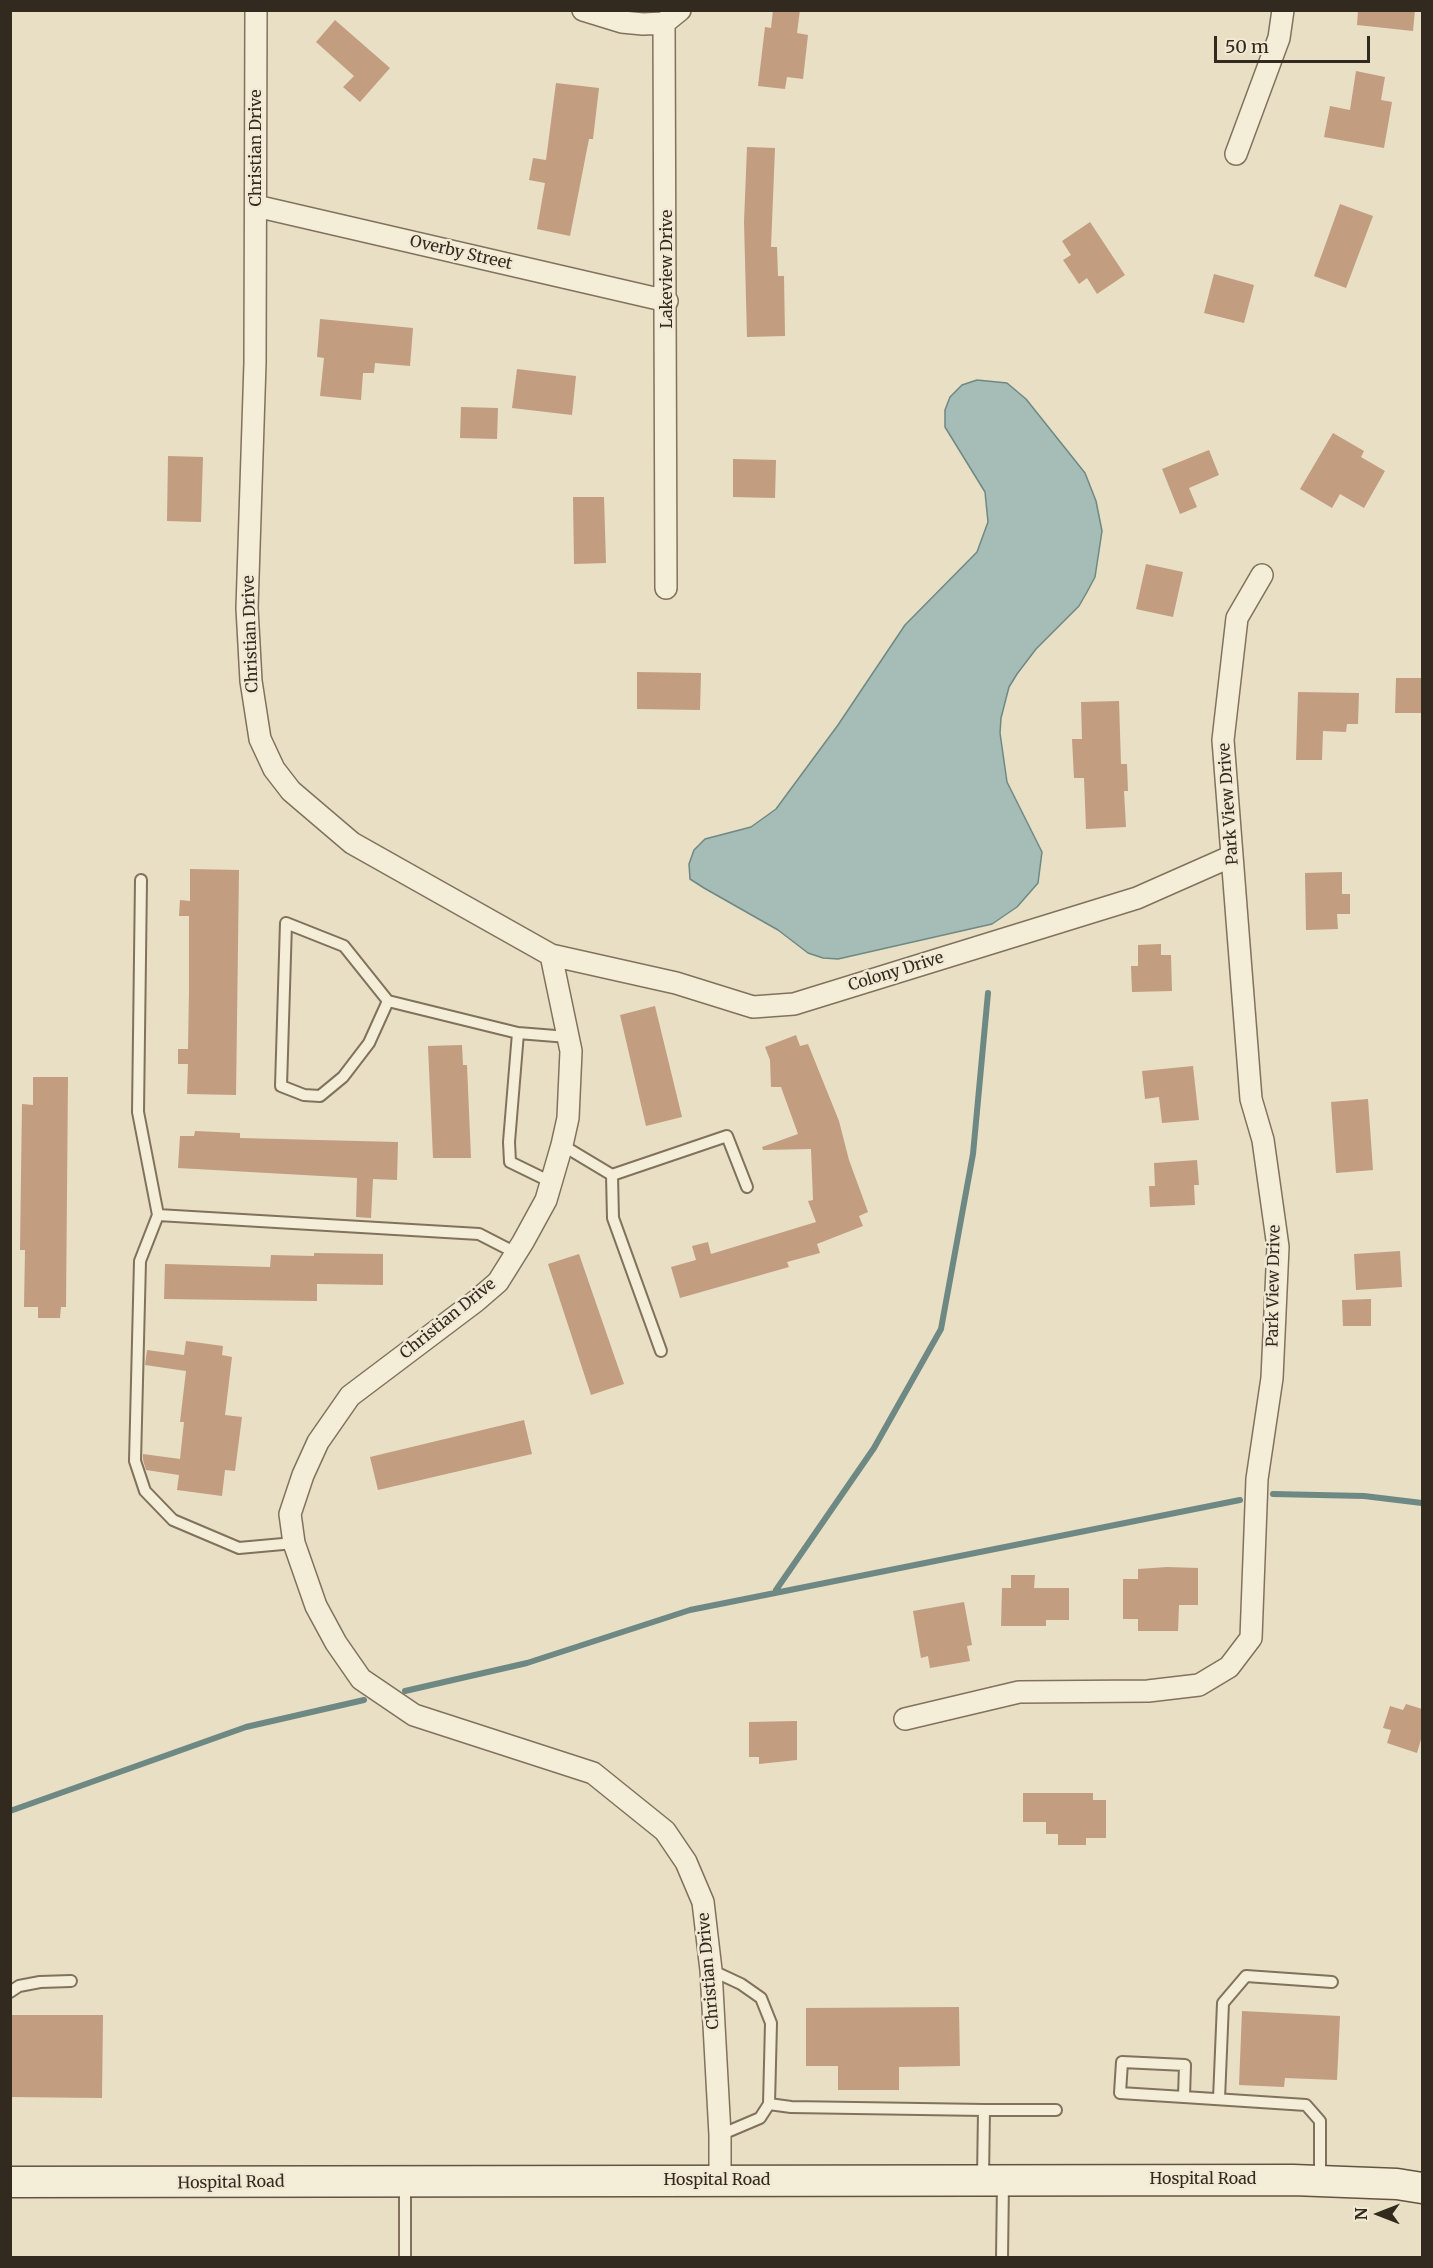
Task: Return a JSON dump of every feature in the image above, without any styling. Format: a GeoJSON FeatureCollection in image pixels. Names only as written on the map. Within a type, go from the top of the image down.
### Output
{"type":"FeatureCollection","features":[{"type":"Feature","properties":{"kind":"street","name":"Christian Drive"},"geometry":{"type":"LineString","coordinates":[[256,10],[255,363],[247,608],[251,681],[260,739],[274,769],[291,792],[351,843],[551,955],[571,1051],[568,1118],[546,1200],[498,1282],[350,1396],[318,1442],[303,1475],[290,1514],[294,1543],[316,1606],[336,1643],[361,1679],[414,1715],[593,1773],[665,1831],[686,1862],[703,1902],[711,1970],[720,2135],[720,2181]]}},
{"type":"Feature","properties":{"kind":"street"},"geometry":{"type":"LineString","coordinates":[[583,10],[622,21],[672,17]]}},
{"type":"Feature","properties":{"kind":"street"},"geometry":{"type":"LineString","coordinates":[[1236,154],[1279,38],[1283,10]]}},
{"type":"Feature","properties":{"kind":"street","name":"Lakeview Drive"},"geometry":{"type":"LineString","coordinates":[[666,588],[667,301],[672,17]]}},
{"type":"Feature","properties":{"kind":"street","name":"Overby Street"},"geometry":{"type":"LineString","coordinates":[[255,206],[667,301]]}},
{"type":"Feature","properties":{"kind":"street","name":"Park View Drive"},"geometry":{"type":"LineString","coordinates":[[905,1719],[1019,1692],[1148,1691],[1199,1685],[1229,1667],[1251,1638],[1257,1479],[1272,1378],[1278,1247],[1263,1140],[1251,1099],[1223,741],[1237,618],[1262,575]]}},
{"type":"Feature","properties":{"kind":"street","name":"Colony Drive"},"geometry":{"type":"LineString","coordinates":[[551,955],[676,983],[753,1007],[794,1004],[1137,897],[1232,856]]}},
{"type":"Feature","properties":{"kind":"street","name":"Hospital Road"},"geometry":{"type":"LineString","coordinates":[[10,2182],[1320,2180],[1422,2188]]}},
{"type":"Feature","properties":{"kind":"lane"},"geometry":{"type":"LineString","coordinates":[[141,880],[138,1112],[158,1215],[140,1261],[135,1461],[145,1491],[173,1520],[239,1548],[294,1543]]}},
{"type":"Feature","properties":{"kind":"lane"},"geometry":{"type":"LineString","coordinates":[[388,1001],[369,1043],[343,1077],[320,1096],[304,1095],[281,1086],[286,923],[344,946],[388,1001],[518,1033],[568,1036]]}},
{"type":"Feature","properties":{"kind":"lane"},"geometry":{"type":"LineString","coordinates":[[518,1033],[509,1142],[510,1162],[551,1182]]}},
{"type":"Feature","properties":{"kind":"lane"},"geometry":{"type":"LineString","coordinates":[[562,1145],[612,1175],[727,1136],[747,1187]]}},
{"type":"Feature","properties":{"kind":"lane"},"geometry":{"type":"LineString","coordinates":[[612,1175],[613,1218],[661,1352]]}},
{"type":"Feature","properties":{"kind":"lane"},"geometry":{"type":"LineString","coordinates":[[158,1215],[479,1234],[516,1253]]}},
{"type":"Feature","properties":{"kind":"lane"},"geometry":{"type":"LineString","coordinates":[[711,1970],[741,1984],[761,1998],[771,2024],[769,2104],[760,2118],[720,2135]]}},
{"type":"Feature","properties":{"kind":"lane"},"geometry":{"type":"LineString","coordinates":[[1219,2099],[1223,2004],[1246,1976],[1332,1982]]}},
{"type":"Feature","properties":{"kind":"lane"},"geometry":{"type":"LineString","coordinates":[[10,1992],[30,1984],[71,1981]]}},
{"type":"Feature","properties":{"kind":"lane"},"geometry":{"type":"LineString","coordinates":[[1184,2097],[1185,2066],[1122,2062],[1120,2093],[1306,2105],[1320,2121],[1320,2180]]}},
{"type":"Feature","properties":{"kind":"lane"},"geometry":{"type":"LineString","coordinates":[[769,2104],[792,2107],[1056,2110]]}},
{"type":"Feature","properties":{"kind":"lane"},"geometry":{"type":"LineString","coordinates":[[984,2110],[1002,2258]]}},
{"type":"Feature","properties":{"kind":"lane"},"geometry":{"type":"LineString","coordinates":[[405,2181],[405,2258]]}},
{"type":"Feature","properties":{"kind":"water"},"geometry":{"type":"Polygon","coordinates":[[[977,380],[1007,383],[1026,399],[1085,473],[1096,501],[1102,531],[1095,577],[1087,592],[1079,606],[1036,649],[1017,674],[1009,687],[1001,718],[1000,733],[1007,782],[1042,852],[1038,883],[1017,907],[992,924],[838,959],[823,958],[808,953],[778,930],[690,879],[689,864],[694,850],[705,839],[751,827],[776,809],[838,725],[905,625],[977,552],[988,522],[985,492],[945,427],[945,410],[950,397],[962,385],[977,380]]]}},
{"type":"Feature","properties":{"kind":"building"},"geometry":{"type":"Polygon","coordinates":[[[773,10],[800,10],[797,33],[808,35],[803,79],[787,77],[785,89],[758,86],[765,27],[771,28],[773,10]]]}},
{"type":"Feature","properties":{"kind":"building"},"geometry":{"type":"Polygon","coordinates":[[[1358,10],[1415,10],[1413,31],[1357,25],[1358,10]]]}},
{"type":"Feature","properties":{"kind":"building"},"geometry":{"type":"Polygon","coordinates":[[[335,20],[390,68],[360,102],[343,87],[354,76],[316,42],[335,20]]]}},
{"type":"Feature","properties":{"kind":"building"},"geometry":{"type":"Polygon","coordinates":[[[1356,71],[1385,77],[1381,100],[1392,102],[1384,148],[1324,137],[1330,106],[1350,110],[1356,71]]]}},
{"type":"Feature","properties":{"kind":"building"},"geometry":{"type":"Polygon","coordinates":[[[556,83],[599,88],[593,139],[589,139],[570,236],[537,229],[545,183],[529,180],[533,158],[546,160],[556,83]]]}},
{"type":"Feature","properties":{"kind":"building"},"geometry":{"type":"Polygon","coordinates":[[[747,147],[775,148],[771,247],[777,247],[778,276],[784,276],[785,336],[747,337],[744,222],[747,147]]]}},
{"type":"Feature","properties":{"kind":"building"},"geometry":{"type":"Polygon","coordinates":[[[1340,204],[1373,216],[1346,288],[1314,276],[1340,204]]]}},
{"type":"Feature","properties":{"kind":"building"},"geometry":{"type":"Polygon","coordinates":[[[1090,222],[1125,275],[1097,294],[1087,278],[1079,284],[1063,260],[1071,255],[1062,241],[1090,222]]]}},
{"type":"Feature","properties":{"kind":"building"},"geometry":{"type":"Polygon","coordinates":[[[1214,274],[1254,285],[1244,323],[1204,313],[1214,274]]]}},
{"type":"Feature","properties":{"kind":"building"},"geometry":{"type":"Polygon","coordinates":[[[320,319],[413,328],[410,366],[375,363],[374,373],[363,373],[361,400],[320,396],[324,358],[317,357],[320,319]]]}},
{"type":"Feature","properties":{"kind":"building"},"geometry":{"type":"Polygon","coordinates":[[[517,369],[576,376],[572,415],[512,408],[517,369]]]}},
{"type":"Feature","properties":{"kind":"building"},"geometry":{"type":"Polygon","coordinates":[[[461,407],[498,408],[497,439],[460,438],[461,407]]]}},
{"type":"Feature","properties":{"kind":"building"},"geometry":{"type":"Polygon","coordinates":[[[1333,433],[1364,451],[1361,457],[1385,471],[1364,508],[1340,494],[1332,508],[1300,489],[1333,433]]]}},
{"type":"Feature","properties":{"kind":"building"},"geometry":{"type":"Polygon","coordinates":[[[1209,450],[1219,475],[1189,488],[1197,507],[1180,514],[1162,469],[1209,450]]]}},
{"type":"Feature","properties":{"kind":"building"},"geometry":{"type":"Polygon","coordinates":[[[168,456],[203,457],[201,522],[167,521],[168,456]]]}},
{"type":"Feature","properties":{"kind":"building"},"geometry":{"type":"Polygon","coordinates":[[[733,459],[776,460],[775,498],[733,497],[733,459]]]}},
{"type":"Feature","properties":{"kind":"building"},"geometry":{"type":"Polygon","coordinates":[[[573,497],[604,497],[606,563],[574,564],[573,497]]]}},
{"type":"Feature","properties":{"kind":"building"},"geometry":{"type":"Polygon","coordinates":[[[1146,564],[1183,572],[1173,617],[1136,609],[1146,564]]]}},
{"type":"Feature","properties":{"kind":"building"},"geometry":{"type":"Polygon","coordinates":[[[637,672],[701,673],[700,710],[637,709],[637,672]]]}},
{"type":"Feature","properties":{"kind":"building"},"geometry":{"type":"Polygon","coordinates":[[[1396,678],[1422,678],[1422,713],[1395,713],[1396,678]]]}},
{"type":"Feature","properties":{"kind":"building"},"geometry":{"type":"Polygon","coordinates":[[[1298,692],[1359,693],[1358,724],[1347,724],[1346,732],[1323,731],[1322,760],[1296,760],[1298,692]]]}},
{"type":"Feature","properties":{"kind":"building"},"geometry":{"type":"Polygon","coordinates":[[[1119,701],[1121,764],[1127,764],[1128,791],[1124,791],[1126,827],[1086,829],[1084,778],[1074,778],[1072,739],[1082,739],[1081,702],[1119,701]]]}},
{"type":"Feature","properties":{"kind":"building"},"geometry":{"type":"Polygon","coordinates":[[[190,869],[239,870],[236,1095],[187,1094],[188,1064],[178,1064],[178,1049],[188,1049],[189,916],[179,916],[180,900],[190,901],[190,869]]]}},
{"type":"Feature","properties":{"kind":"building"},"geometry":{"type":"Polygon","coordinates":[[[1342,872],[1342,894],[1350,894],[1350,914],[1337,914],[1338,929],[1306,930],[1305,873],[1342,872]]]}},
{"type":"Feature","properties":{"kind":"building"},"geometry":{"type":"Polygon","coordinates":[[[1161,944],[1161,955],[1171,955],[1172,991],[1132,992],[1131,966],[1138,966],[1138,945],[1161,944]]]}},
{"type":"Feature","properties":{"kind":"building"},"geometry":{"type":"Polygon","coordinates":[[[655,1006],[682,1117],[646,1126],[620,1015],[655,1006]]]}},
{"type":"Feature","properties":{"kind":"building"},"geometry":{"type":"Polygon","coordinates":[[[796,1035],[800,1046],[808,1044],[839,1121],[849,1160],[868,1212],[859,1216],[863,1226],[817,1244],[820,1253],[787,1262],[789,1267],[680,1298],[671,1267],[696,1260],[692,1246],[708,1242],[711,1254],[816,1222],[808,1201],[813,1200],[811,1149],[763,1150],[762,1147],[798,1134],[781,1087],[771,1087],[770,1060],[765,1047],[796,1035]]]}},
{"type":"Feature","properties":{"kind":"building"},"geometry":{"type":"Polygon","coordinates":[[[462,1045],[463,1065],[467,1065],[471,1158],[433,1158],[428,1046],[462,1045]]]}},
{"type":"Feature","properties":{"kind":"building"},"geometry":{"type":"Polygon","coordinates":[[[1193,1066],[1199,1120],[1162,1123],[1159,1097],[1145,1099],[1142,1071],[1193,1066]]]}},
{"type":"Feature","properties":{"kind":"building"},"geometry":{"type":"Polygon","coordinates":[[[33,1077],[68,1077],[66,1307],[61,1307],[60,1318],[38,1318],[38,1307],[24,1307],[25,1250],[20,1250],[22,1104],[33,1105],[33,1077]]]}},
{"type":"Feature","properties":{"kind":"building"},"geometry":{"type":"Polygon","coordinates":[[[1368,1099],[1373,1170],[1336,1173],[1331,1102],[1368,1099]]]}},
{"type":"Feature","properties":{"kind":"building"},"geometry":{"type":"Polygon","coordinates":[[[195,1131],[240,1133],[240,1138],[398,1142],[397,1180],[373,1179],[371,1218],[356,1217],[357,1178],[178,1168],[180,1136],[194,1136],[195,1131]]]}},
{"type":"Feature","properties":{"kind":"building"},"geometry":{"type":"Polygon","coordinates":[[[1197,1160],[1199,1185],[1194,1185],[1195,1205],[1150,1207],[1149,1186],[1155,1186],[1154,1163],[1197,1160]]]}},
{"type":"Feature","properties":{"kind":"building"},"geometry":{"type":"Polygon","coordinates":[[[1400,1251],[1402,1287],[1356,1290],[1354,1254],[1400,1251]]]}},
{"type":"Feature","properties":{"kind":"building"},"geometry":{"type":"Polygon","coordinates":[[[314,1253],[383,1254],[383,1285],[317,1284],[317,1301],[164,1299],[165,1264],[270,1267],[271,1255],[314,1256],[314,1253]]]}},
{"type":"Feature","properties":{"kind":"building"},"geometry":{"type":"Polygon","coordinates":[[[579,1254],[624,1384],[591,1395],[548,1264],[579,1254]]]}},
{"type":"Feature","properties":{"kind":"building"},"geometry":{"type":"Polygon","coordinates":[[[1371,1299],[1371,1326],[1343,1326],[1342,1300],[1371,1299]]]}},
{"type":"Feature","properties":{"kind":"building"},"geometry":{"type":"Polygon","coordinates":[[[186,1341],[223,1346],[222,1355],[232,1357],[225,1415],[242,1417],[235,1471],[225,1470],[222,1496],[177,1490],[179,1475],[146,1470],[143,1460],[143,1454],[180,1459],[184,1422],[180,1422],[186,1371],[145,1365],[147,1350],[184,1355],[186,1341]]]}},
{"type":"Feature","properties":{"kind":"building"},"geometry":{"type":"Polygon","coordinates":[[[524,1420],[532,1454],[378,1490],[370,1457],[524,1420]]]}},
{"type":"Feature","properties":{"kind":"building"},"geometry":{"type":"Polygon","coordinates":[[[1198,1568],[1198,1605],[1179,1605],[1178,1631],[1138,1631],[1138,1619],[1123,1619],[1123,1579],[1138,1579],[1138,1569],[1198,1568]]]}},
{"type":"Feature","properties":{"kind":"building"},"geometry":{"type":"Polygon","coordinates":[[[1011,1575],[1035,1575],[1034,1588],[1069,1588],[1069,1620],[1046,1620],[1046,1626],[1001,1626],[1002,1588],[1011,1588],[1011,1575]]]}},
{"type":"Feature","properties":{"kind":"building"},"geometry":{"type":"Polygon","coordinates":[[[964,1602],[972,1645],[967,1646],[970,1661],[930,1668],[928,1656],[921,1658],[913,1611],[964,1602]]]}},
{"type":"Feature","properties":{"kind":"building"},"geometry":{"type":"Polygon","coordinates":[[[1406,1704],[1422,1709],[1422,1736],[1417,1753],[1387,1743],[1391,1730],[1383,1728],[1390,1706],[1403,1710],[1406,1704]]]}},
{"type":"Feature","properties":{"kind":"building"},"geometry":{"type":"Polygon","coordinates":[[[797,1721],[797,1760],[759,1764],[759,1757],[749,1757],[749,1722],[797,1721]]]}},
{"type":"Feature","properties":{"kind":"building"},"geometry":{"type":"Polygon","coordinates":[[[1023,1793],[1093,1793],[1093,1800],[1106,1800],[1106,1838],[1086,1838],[1086,1845],[1058,1845],[1058,1834],[1046,1834],[1046,1822],[1023,1822],[1023,1793]]]}},
{"type":"Feature","properties":{"kind":"building"},"geometry":{"type":"Polygon","coordinates":[[[959,2007],[960,2066],[899,2067],[899,2090],[838,2090],[838,2066],[806,2066],[806,2008],[959,2007]]]}},
{"type":"Feature","properties":{"kind":"building"},"geometry":{"type":"Polygon","coordinates":[[[1242,2011],[1340,2016],[1337,2080],[1285,2078],[1284,2087],[1239,2085],[1242,2011]]]}},
{"type":"Feature","properties":{"kind":"building"},"geometry":{"type":"Polygon","coordinates":[[[10,2015],[103,2015],[102,2098],[10,2097],[10,2015]]]}},
{"type":"Feature","properties":{"kind":"waterway"},"geometry":{"type":"LineString","coordinates":[[776,1590],[874,1448],[941,1329],[973,1154],[988,993]]}},
{"type":"Feature","properties":{"kind":"waterway"},"geometry":{"type":"LineString","coordinates":[[1273,1494],[1364,1496],[1422,1503]]}},
{"type":"Feature","properties":{"kind":"waterway"},"geometry":{"type":"LineString","coordinates":[[405,1691],[527,1663],[690,1610],[1240,1500]]}},
{"type":"Feature","properties":{"kind":"waterway"},"geometry":{"type":"LineString","coordinates":[[10,1811],[246,1727],[364,1700]]}}]}
